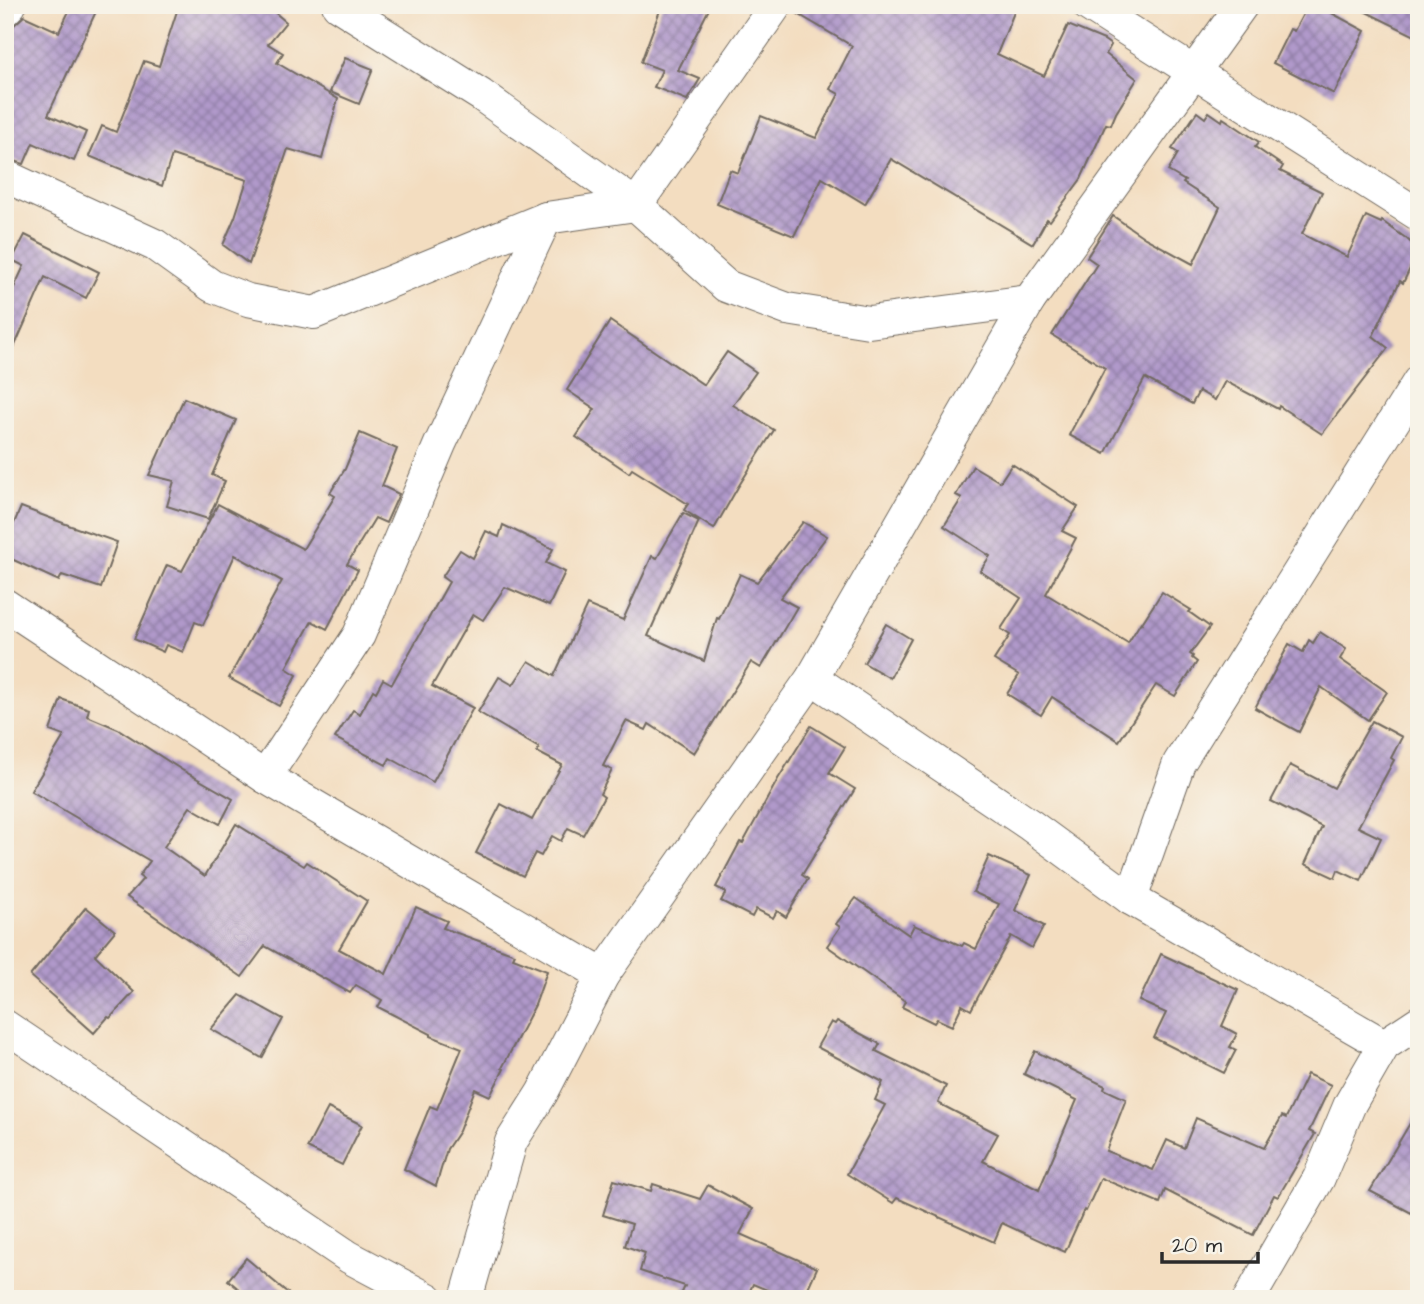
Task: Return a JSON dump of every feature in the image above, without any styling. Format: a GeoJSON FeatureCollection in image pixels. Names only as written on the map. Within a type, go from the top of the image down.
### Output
{"type":"FeatureCollection","features":[{"type":"Feature","properties":{"kind":"street"},"geometry":{"type":"LineString","coordinates":[[5,10],[10,5]]}},
{"type":"Feature","properties":{"kind":"street"},"geometry":{"type":"LineString","coordinates":[[338,5],[481,95],[636,205],[726,286],[787,309],[869,322],[1030,301]]}},
{"type":"Feature","properties":{"kind":"street"},"geometry":{"type":"LineString","coordinates":[[5,176],[155,245],[212,286],[248,300],[314,313],[546,218],[636,205],[776,5]]}},
{"type":"Feature","properties":{"kind":"street"},"geometry":{"type":"LineString","coordinates":[[1088,5],[1419,215]]}},
{"type":"Feature","properties":{"kind":"street"},"geometry":{"type":"LineString","coordinates":[[466,1299],[512,1142],[542,1093],[603,975],[812,678],[1030,301],[1242,5]]}},
{"type":"Feature","properties":{"kind":"street"},"geometry":{"type":"LineString","coordinates":[[265,777],[359,635],[440,443],[546,218]]}},
{"type":"Feature","properties":{"kind":"street"},"geometry":{"type":"LineString","coordinates":[[1130,899],[1179,763],[1419,381]]}},
{"type":"Feature","properties":{"kind":"street"},"geometry":{"type":"LineString","coordinates":[[5,605],[265,777],[603,975]]}},
{"type":"Feature","properties":{"kind":"street"},"geometry":{"type":"LineString","coordinates":[[812,678],[1030,825],[1130,899],[1384,1045]]}},
{"type":"Feature","properties":{"kind":"street"},"geometry":{"type":"LineString","coordinates":[[1249,1299],[1319,1178],[1350,1104],[1384,1045],[1419,1022]]}},
{"type":"Feature","properties":{"kind":"street"},"geometry":{"type":"LineString","coordinates":[[5,1026],[349,1256],[428,1299]]}},
{"type":"Feature","properties":{"kind":"building"},"geometry":{"type":"Polygon","coordinates":[[[72,5],[99,5],[48,115],[86,132],[74,161],[33,143],[24,164],[5,158],[5,47],[14,25],[24,16],[59,32],[72,5]]]}},
{"type":"Feature","properties":{"kind":"building"},"geometry":{"type":"Polygon","coordinates":[[[179,5],[266,5],[286,22],[268,44],[283,53],[277,63],[338,99],[322,159],[288,149],[249,264],[223,245],[247,180],[172,155],[162,186],[89,156],[102,126],[116,132],[144,61],[159,66],[179,5]]]}},
{"type":"Feature","properties":{"kind":"building"},"geometry":{"type":"Polygon","coordinates":[[[662,5],[711,5],[678,70],[700,79],[687,100],[654,87],[662,70],[641,62],[662,5]]]}},
{"type":"Feature","properties":{"kind":"building"},"geometry":{"type":"Polygon","coordinates":[[[794,5],[1017,5],[997,54],[1044,76],[1068,25],[1111,45],[1106,54],[1137,79],[1111,125],[1106,124],[1081,179],[1050,221],[1047,219],[1033,244],[891,159],[865,204],[822,178],[794,236],[717,204],[730,170],[738,173],[761,116],[816,138],[839,94],[830,89],[852,46],[793,11],[794,5]]]}},
{"type":"Feature","properties":{"kind":"building"},"geometry":{"type":"Polygon","coordinates":[[[1308,5],[1317,5],[1365,31],[1334,94],[1273,63],[1290,29],[1294,31],[1308,5]]]}},
{"type":"Feature","properties":{"kind":"building"},"geometry":{"type":"Polygon","coordinates":[[[1352,5],[1419,5],[1419,38],[1352,5]]]}},
{"type":"Feature","properties":{"kind":"building"},"geometry":{"type":"Polygon","coordinates":[[[345,58],[373,69],[359,104],[330,92],[345,58]]]}},
{"type":"Feature","properties":{"kind":"building"},"geometry":{"type":"Polygon","coordinates":[[[1197,112],[1205,118],[1209,112],[1222,121],[1223,118],[1259,142],[1255,147],[1283,166],[1280,171],[1322,192],[1302,234],[1347,257],[1366,216],[1381,223],[1382,221],[1419,250],[1403,283],[1400,281],[1373,336],[1388,348],[1322,434],[1279,406],[1278,409],[1225,381],[1215,400],[1199,391],[1192,404],[1145,378],[1105,454],[1069,435],[1105,368],[1052,335],[1097,264],[1087,257],[1113,216],[1145,238],[1193,264],[1220,207],[1168,171],[1178,153],[1172,149],[1197,112]]]}},
{"type":"Feature","properties":{"kind":"building"},"geometry":{"type":"Polygon","coordinates":[[[25,235],[99,272],[86,298],[45,277],[5,368],[5,307],[24,266],[12,260],[25,235]]]}},
{"type":"Feature","properties":{"kind":"building"},"geometry":{"type":"Polygon","coordinates":[[[610,321],[704,385],[727,352],[756,372],[733,405],[774,430],[714,529],[684,510],[688,504],[632,469],[629,473],[576,437],[595,409],[567,390],[610,321]]]}},
{"type":"Feature","properties":{"kind":"building"},"geometry":{"type":"Polygon","coordinates":[[[184,398],[236,420],[212,475],[225,481],[208,519],[167,506],[174,481],[149,475],[184,398]]]}},
{"type":"Feature","properties":{"kind":"building"},"geometry":{"type":"Polygon","coordinates":[[[360,433],[397,449],[382,486],[399,494],[386,523],[375,518],[347,564],[358,570],[327,629],[312,621],[286,668],[297,675],[279,706],[229,678],[282,581],[235,555],[203,625],[195,622],[183,652],[166,645],[163,652],[134,639],[167,565],[182,571],[218,504],[303,549],[335,496],[330,493],[345,469],[360,433]]]}},
{"type":"Feature","properties":{"kind":"building"},"geometry":{"type":"Polygon","coordinates":[[[1012,464],[1078,507],[1062,531],[1076,538],[1046,594],[1128,643],[1162,592],[1191,610],[1189,612],[1210,627],[1190,654],[1197,662],[1175,696],[1156,685],[1119,741],[1052,697],[1041,715],[1007,694],[1019,675],[994,660],[1010,635],[1001,629],[1021,598],[980,571],[990,556],[944,526],[962,498],[956,495],[973,466],[1000,482],[1012,464]]]}},
{"type":"Feature","properties":{"kind":"building"},"geometry":{"type":"Polygon","coordinates":[[[21,507],[117,542],[101,588],[62,575],[59,581],[5,556],[5,544],[21,507]]]}},
{"type":"Feature","properties":{"kind":"building"},"geometry":{"type":"Polygon","coordinates":[[[683,513],[699,521],[648,636],[704,661],[717,618],[719,619],[740,574],[757,582],[803,522],[827,536],[780,598],[797,607],[761,668],[751,662],[694,753],[649,724],[646,730],[626,721],[603,766],[612,770],[600,794],[604,797],[583,835],[568,828],[561,841],[552,836],[541,856],[535,853],[523,876],[476,853],[501,804],[532,820],[562,765],[537,752],[539,748],[478,712],[499,677],[513,685],[529,661],[554,676],[587,605],[623,620],[652,556],[657,558],[683,513]]]}},
{"type":"Feature","properties":{"kind":"building"},"geometry":{"type":"Polygon","coordinates":[[[503,525],[553,549],[546,563],[565,572],[549,606],[505,587],[483,620],[473,614],[432,686],[473,708],[433,782],[390,758],[386,765],[335,738],[353,710],[360,714],[373,690],[376,692],[383,679],[392,684],[449,582],[442,577],[460,550],[473,558],[486,531],[499,537],[503,525]]]}},
{"type":"Feature","properties":{"kind":"building"},"geometry":{"type":"Polygon","coordinates":[[[886,624],[911,639],[890,678],[864,663],[886,624]]]}},
{"type":"Feature","properties":{"kind":"building"},"geometry":{"type":"Polygon","coordinates":[[[1320,632],[1346,649],[1340,659],[1387,692],[1368,720],[1321,687],[1299,732],[1255,708],[1289,644],[1303,652],[1309,640],[1313,643],[1320,632]]]}},
{"type":"Feature","properties":{"kind":"building"},"geometry":{"type":"Polygon","coordinates":[[[61,699],[89,709],[87,716],[118,729],[233,799],[220,824],[190,807],[164,847],[205,876],[236,824],[304,866],[307,862],[367,901],[339,949],[386,974],[416,907],[447,921],[443,928],[515,954],[513,958],[547,971],[535,1005],[490,1096],[475,1089],[459,1131],[447,1149],[436,1186],[404,1169],[430,1106],[437,1109],[462,1048],[431,1036],[378,1007],[382,1000],[356,985],[350,993],[265,946],[242,977],[127,897],[143,879],[139,876],[150,861],[31,791],[64,736],[50,731],[61,699]]]}},
{"type":"Feature","properties":{"kind":"building"},"geometry":{"type":"Polygon","coordinates":[[[1372,721],[1402,737],[1391,758],[1394,760],[1358,827],[1381,838],[1361,881],[1338,870],[1335,878],[1305,864],[1322,827],[1271,801],[1290,765],[1334,788],[1372,721]]]}},
{"type":"Feature","properties":{"kind":"building"},"geometry":{"type":"Polygon","coordinates":[[[811,726],[845,747],[829,773],[855,789],[802,875],[808,879],[786,917],[777,911],[773,918],[756,909],[752,917],[721,901],[726,892],[716,887],[740,842],[743,843],[811,726]]]}},
{"type":"Feature","properties":{"kind":"building"},"geometry":{"type":"Polygon","coordinates":[[[989,856],[1031,875],[1015,910],[1044,926],[1032,948],[1011,936],[971,1010],[962,1005],[952,1026],[937,1019],[934,1023],[902,1007],[905,1001],[827,946],[840,927],[836,924],[856,898],[909,935],[914,925],[962,946],[964,943],[976,949],[999,904],[973,892],[989,856]]]}},
{"type":"Feature","properties":{"kind":"building"},"geometry":{"type":"Polygon","coordinates":[[[86,907],[115,931],[95,955],[134,992],[94,1033],[30,976],[86,907]]]}},
{"type":"Feature","properties":{"kind":"building"},"geometry":{"type":"Polygon","coordinates":[[[1161,954],[1238,990],[1222,1026],[1237,1034],[1230,1047],[1236,1050],[1224,1073],[1154,1038],[1166,1013],[1139,1001],[1161,954]]]}},
{"type":"Feature","properties":{"kind":"building"},"geometry":{"type":"Polygon","coordinates":[[[240,995],[283,1019],[262,1058],[211,1029],[240,995]]]}},
{"type":"Feature","properties":{"kind":"building"},"geometry":{"type":"Polygon","coordinates":[[[837,1021],[880,1044],[876,1051],[946,1086],[938,1103],[998,1134],[983,1161],[1039,1190],[1077,1100],[1024,1074],[1035,1051],[1126,1099],[1106,1151],[1153,1170],[1167,1140],[1184,1148],[1196,1118],[1264,1148],[1282,1116],[1286,1118],[1307,1074],[1331,1085],[1309,1131],[1315,1134],[1278,1197],[1274,1195],[1253,1235],[1165,1190],[1160,1203],[1101,1178],[1065,1252],[1002,1223],[994,1242],[897,1198],[893,1203],[847,1174],[885,1105],[875,1100],[883,1082],[817,1047],[831,1022],[835,1024],[837,1021]]]}},
{"type":"Feature","properties":{"kind":"building"},"geometry":{"type":"Polygon","coordinates":[[[328,1108],[362,1125],[342,1165],[307,1148],[328,1108]]]}},
{"type":"Feature","properties":{"kind":"building"},"geometry":{"type":"Polygon","coordinates":[[[1419,1108],[1419,1217],[1370,1191],[1419,1108]]]}},
{"type":"Feature","properties":{"kind":"building"},"geometry":{"type":"Polygon","coordinates":[[[614,1180],[651,1191],[653,1184],[700,1199],[708,1185],[753,1209],[740,1234],[817,1268],[803,1299],[788,1299],[753,1284],[746,1299],[679,1299],[685,1286],[640,1271],[645,1253],[625,1246],[632,1224],[603,1215],[614,1180]]]}},
{"type":"Feature","properties":{"kind":"building"},"geometry":{"type":"Polygon","coordinates":[[[246,1258],[295,1299],[251,1299],[228,1280],[246,1258]]]}}]}
